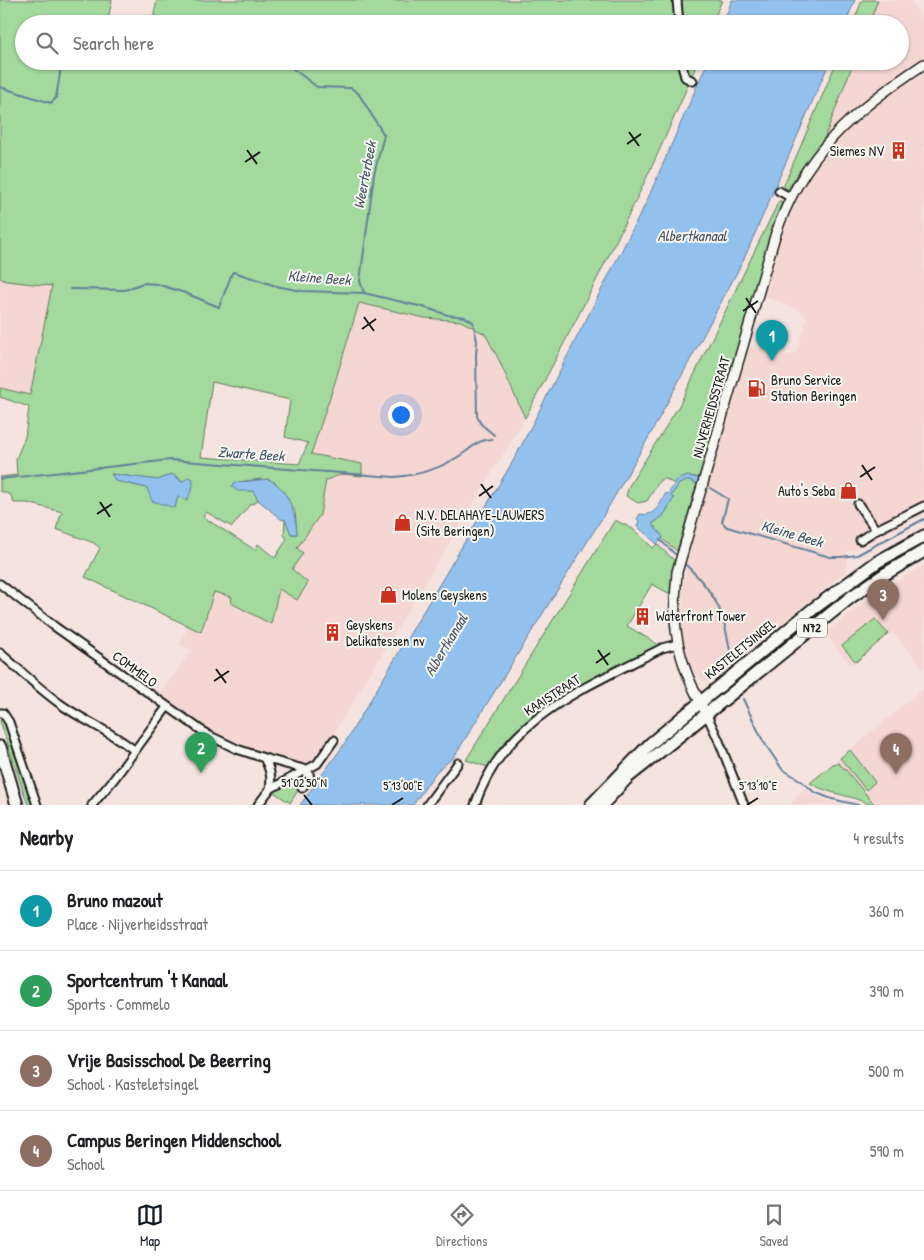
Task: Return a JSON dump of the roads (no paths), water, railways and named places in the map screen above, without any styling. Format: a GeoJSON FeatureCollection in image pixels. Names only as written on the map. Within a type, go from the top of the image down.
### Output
{"type":"FeatureCollection","features":[{"type":"Feature","properties":{"kind":"main road","name":"KASTELETSINGEL"},"geometry":{"type":"LineString","coordinates":[[590,805],[650,744],[842,586],[876,562],[924,536]]}},
{"type":"Feature","properties":{"kind":"main road","name":"KASTELETSINGEL"},"geometry":{"type":"LineString","coordinates":[[602,805],[628,777],[851,597],[924,551]]}},
{"type":"Feature","properties":{"kind":"main road"},"geometry":{"type":"LineString","coordinates":[[0,747],[17,805]]}},
{"type":"Feature","properties":{"kind":"street"},"geometry":{"type":"LineString","coordinates":[[678,0],[679,15]]}},
{"type":"Feature","properties":{"kind":"street","name":"NIJVERHEIDSSTRAAT"},"geometry":{"type":"LineString","coordinates":[[744,805],[719,741],[684,669],[677,644],[674,617],[677,572],[772,245],[790,197],[814,160],[856,112],[924,64]]}},
{"type":"Feature","properties":{"kind":"street"},"geometry":{"type":"LineString","coordinates":[[683,70],[684,77],[693,81]]}},
{"type":"Feature","properties":{"kind":"street"},"geometry":{"type":"LineString","coordinates":[[779,191],[790,197]]}},
{"type":"Feature","properties":{"kind":"street"},"geometry":{"type":"LineString","coordinates":[[858,504],[876,530]]}},
{"type":"Feature","properties":{"kind":"street"},"geometry":{"type":"LineString","coordinates":[[860,540],[924,506]]}},
{"type":"Feature","properties":{"kind":"street","name":"COMMELO"},"geometry":{"type":"LineString","coordinates":[[0,584],[54,626],[167,707],[220,742],[264,758],[307,770]]}},
{"type":"Feature","properties":{"kind":"street","name":"KAAISTRAAT"},"geometry":{"type":"LineString","coordinates":[[475,805],[492,767],[506,748],[529,724],[569,697],[662,648],[677,644]]}},
{"type":"Feature","properties":{"kind":"street"},"geometry":{"type":"LineString","coordinates":[[0,653],[59,703],[88,722],[125,742],[135,751]]}},
{"type":"Feature","properties":{"kind":"street"},"geometry":{"type":"LineString","coordinates":[[92,805],[114,779],[167,707]]}},
{"type":"Feature","properties":{"kind":"street"},"geometry":{"type":"LineString","coordinates":[[0,713],[3,713],[9,722],[37,805]]}},
{"type":"Feature","properties":{"kind":"street"},"geometry":{"type":"LineString","coordinates":[[258,805],[270,789],[317,764],[334,740]]}},
{"type":"Feature","properties":{"kind":"street"},"geometry":{"type":"LineString","coordinates":[[264,758],[272,777],[270,789]]}},
{"type":"Feature","properties":{"kind":"street"},"geometry":{"type":"LineString","coordinates":[[427,805],[458,763]]}},
{"type":"Feature","properties":{"kind":"street"},"geometry":{"type":"LineString","coordinates":[[302,788],[310,777],[310,773],[307,770]]}},
{"type":"Feature","properties":{"kind":"water"},"geometry":{"type":"Polygon","coordinates":[[[732,0],[855,0],[849,15],[726,15],[732,0]]]}},
{"type":"Feature","properties":{"kind":"water","name":"Albertkanaal"},"geometry":{"type":"Polygon","coordinates":[[[704,70],[826,70],[743,261],[650,435],[602,518],[454,757],[436,772],[413,805],[300,805],[343,746],[516,456],[645,205],[704,70]]]}},
{"type":"Feature","properties":{"kind":"water"},"geometry":{"type":"Polygon","coordinates":[[[111,474],[158,480],[172,474],[182,482],[189,477],[193,479],[193,486],[187,501],[178,496],[175,508],[152,501],[147,488],[116,481],[111,474]]]}},
{"type":"Feature","properties":{"kind":"water"},"geometry":{"type":"Polygon","coordinates":[[[688,476],[699,478],[697,484],[689,480],[679,484],[671,496],[674,498],[663,516],[652,524],[663,537],[657,544],[637,526],[639,521],[637,519],[640,514],[653,512],[677,480],[688,476]]]}},
{"type":"Feature","properties":{"kind":"water"},"geometry":{"type":"Polygon","coordinates":[[[268,479],[281,488],[290,502],[297,534],[291,534],[285,519],[282,520],[258,500],[253,491],[238,491],[232,487],[234,483],[238,482],[268,479]]]}},
{"type":"Feature","properties":{"kind":"waterway","name":"Weerterbeek"},"geometry":{"type":"LineString","coordinates":[[0,87],[51,103],[56,98],[61,70]]}},
{"type":"Feature","properties":{"kind":"waterway","name":"Weerterbeek"},"geometry":{"type":"LineString","coordinates":[[295,70],[317,87],[351,88],[358,93],[384,135],[374,174],[360,281],[364,293]]}},
{"type":"Feature","properties":{"kind":"waterway","name":"Kleine Beek"},"geometry":{"type":"LineString","coordinates":[[70,289],[125,290],[143,283],[157,284],[219,307],[234,272],[276,286],[302,291],[364,293],[448,315],[465,317],[473,322],[477,341],[477,416],[481,424],[494,435]]}},
{"type":"Feature","properties":{"kind":"waterway","name":"Zwarte Beek"},"geometry":{"type":"LineString","coordinates":[[0,479],[170,460],[394,477],[413,475],[439,467],[480,442],[492,439]]}},
{"type":"Feature","properties":{"kind":"waterway","name":"Kleine Beek"},"geometry":{"type":"LineString","coordinates":[[710,488],[728,499],[722,522],[727,527],[830,557],[857,555],[924,519]]}},
{"type":"Feature","properties":{"kind":"waterway","name":"Zwarte Beek"},"geometry":{"type":"LineString","coordinates":[[660,540],[675,554]]}},
{"type":"Feature","properties":{"kind":"waterway","name":"Zwarte Beek"},"geometry":{"type":"LineString","coordinates":[[686,565],[714,598],[723,620],[732,662]]}},
{"type":"Feature","properties":{"kind":"waterway","name":"Zwarte Beek"},"geometry":{"type":"LineString","coordinates":[[743,699],[763,741],[782,769],[800,780],[814,792],[832,799],[858,805]]}},
{"type":"Feature","properties":{"kind":"place","name":"Siemes NV"},"geometry":{"type":"Point","coordinates":[898,151]}},
{"type":"Feature","properties":{"kind":"place","name":"Bruno mazout"},"geometry":{"type":"Point","coordinates":[772,361]}},
{"type":"Feature","properties":{"kind":"place","name":"Bruno Service Station Beringen"},"geometry":{"type":"Point","coordinates":[757,388]}},
{"type":"Feature","properties":{"kind":"place","name":"Auto's Seba"},"geometry":{"type":"Point","coordinates":[849,491]}},
{"type":"Feature","properties":{"kind":"place","name":"N.V. DELAHAYE-LAUWERS (Site Beringen)"},"geometry":{"type":"Point","coordinates":[402,523]}},
{"type":"Feature","properties":{"kind":"place","name":"Molens Geyskens"},"geometry":{"type":"Point","coordinates":[388,595]}},
{"type":"Feature","properties":{"kind":"place","name":"Waterfront Tower"},"geometry":{"type":"Point","coordinates":[642,616]}},
{"type":"Feature","properties":{"kind":"place","name":"Vrije Basisschool De Beerring"},"geometry":{"type":"Point","coordinates":[883,620]}},
{"type":"Feature","properties":{"kind":"place","name":"Geyskens Delikatessen nv"},"geometry":{"type":"Point","coordinates":[332,633]}},
{"type":"Feature","properties":{"kind":"place","name":"Sportcentrum 't Kanaal"},"geometry":{"type":"Point","coordinates":[201,773]}},
{"type":"Feature","properties":{"kind":"place","name":"Campus Beringen Middenschool"},"geometry":{"type":"Point","coordinates":[896,774]}}]}
